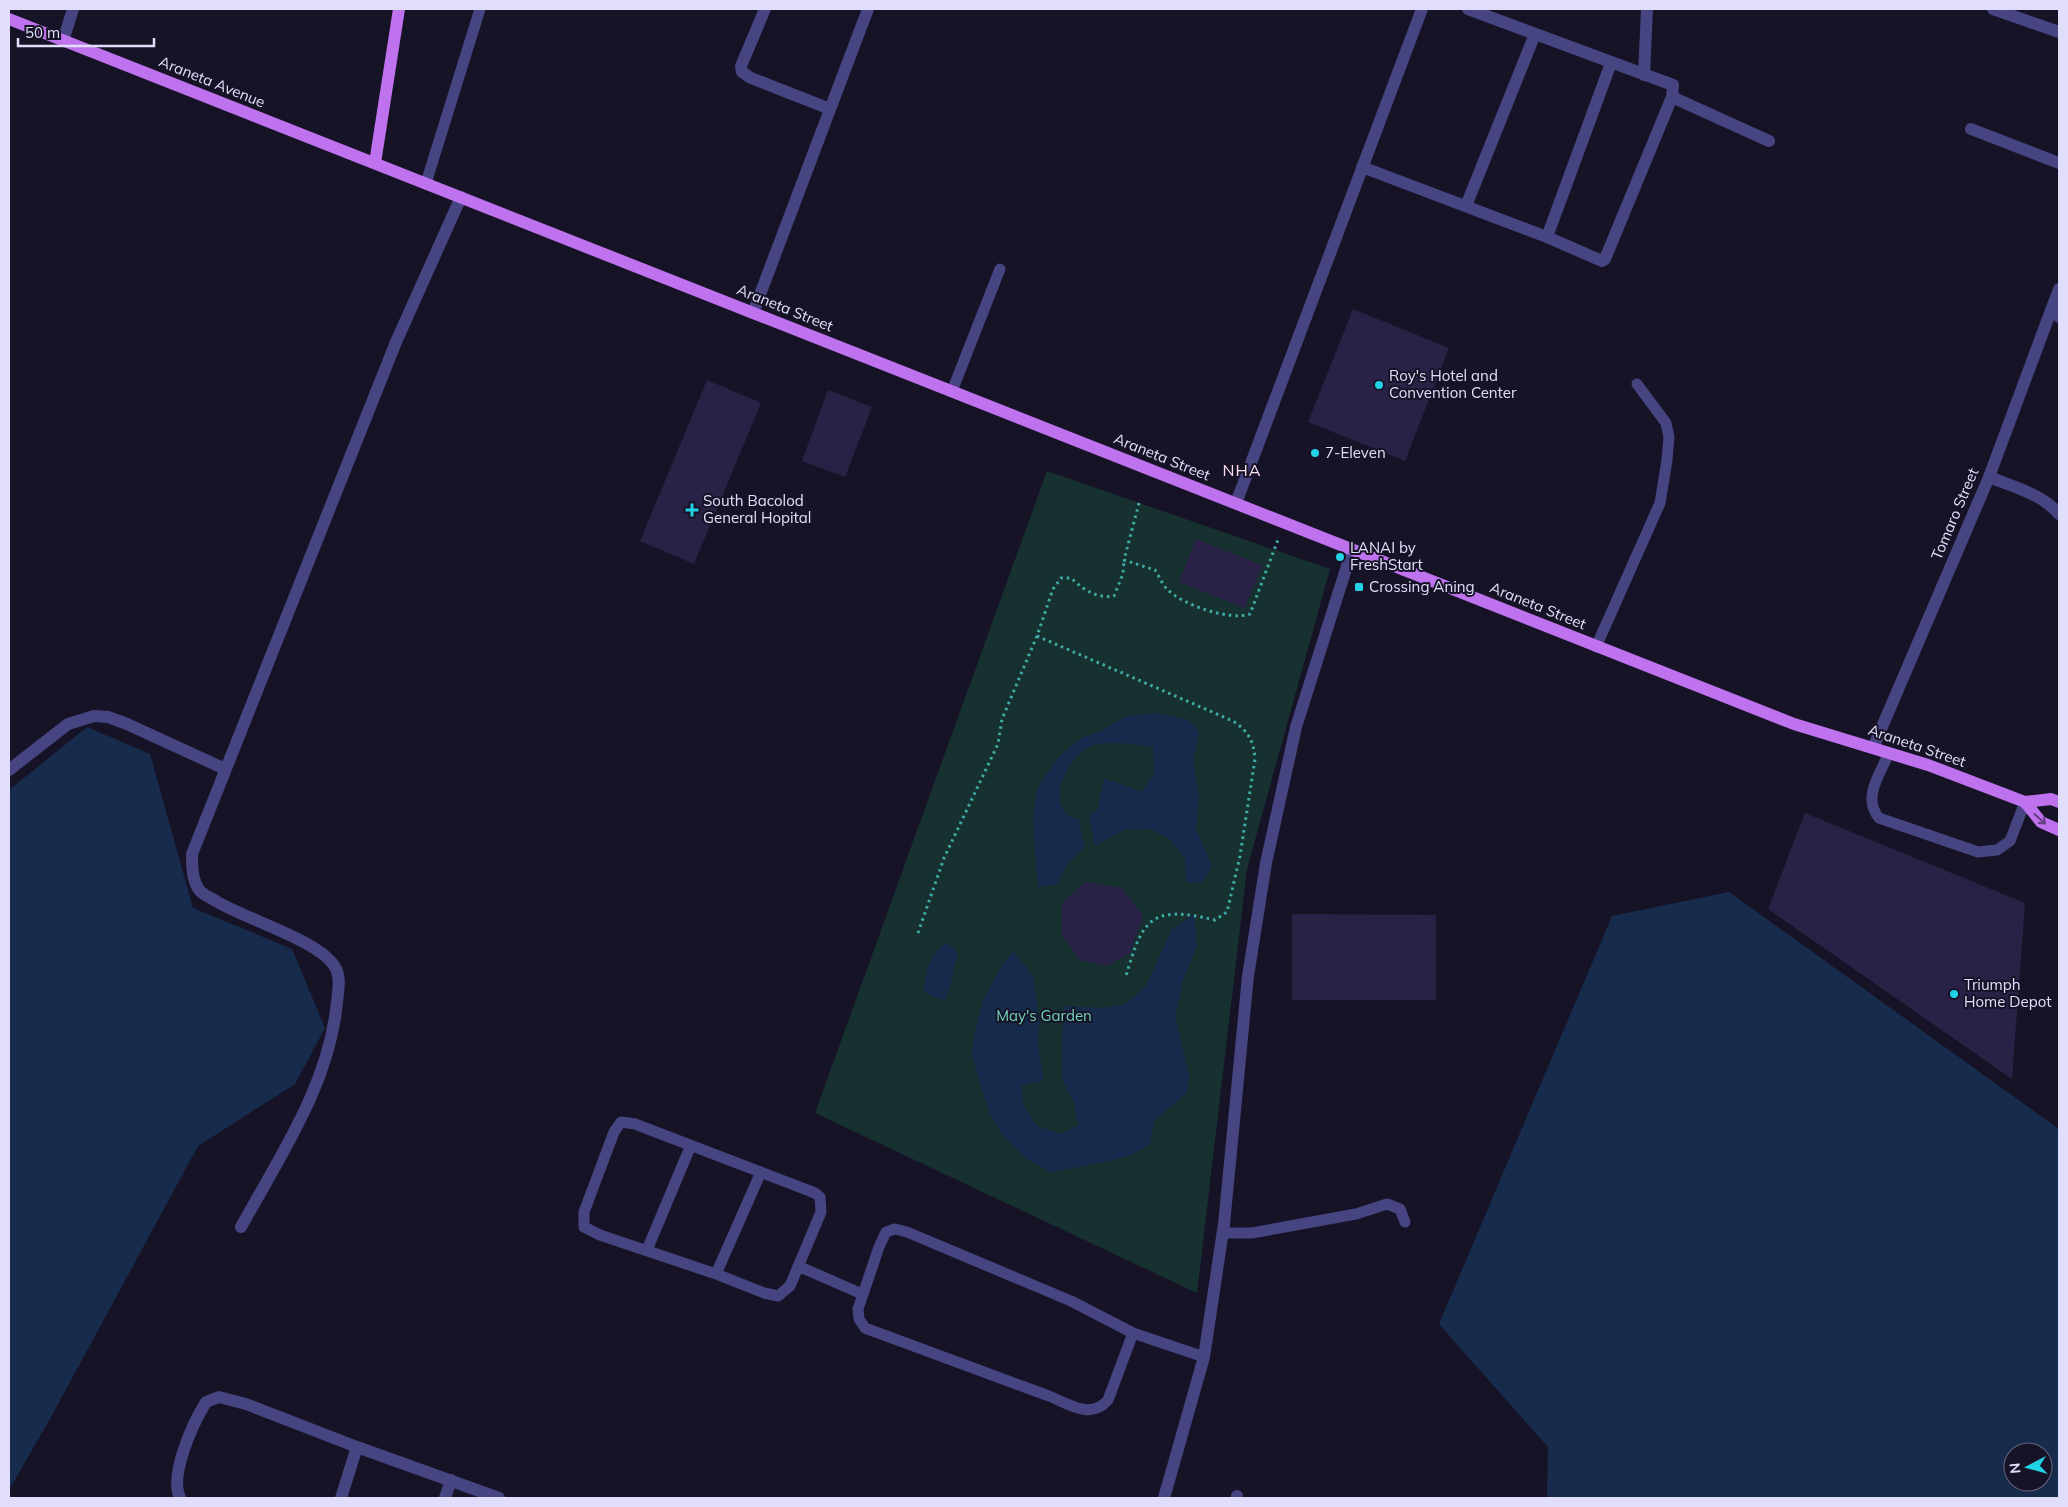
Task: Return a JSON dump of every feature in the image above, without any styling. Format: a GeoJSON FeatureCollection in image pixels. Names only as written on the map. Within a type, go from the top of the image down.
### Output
{"type":"FeatureCollection","features":[{"type":"Feature","properties":{"kind":"main road"},"geometry":{"type":"LineString","coordinates":[[375,163],[399,9]]}},
{"type":"Feature","properties":{"kind":"main road","name":"Araneta Avenue"},"geometry":{"type":"LineString","coordinates":[[9,19],[375,163]]}},
{"type":"Feature","properties":{"kind":"main road","name":"Araneta Street"},"geometry":{"type":"LineString","coordinates":[[375,163],[1794,724],[1889,753],[2024,802],[2042,822],[2059,830]]}},
{"type":"Feature","properties":{"kind":"main road","name":"Araneta Street"},"geometry":{"type":"LineString","coordinates":[[2024,802],[2051,798],[2059,802]]}},
{"type":"Feature","properties":{"kind":"street"},"geometry":{"type":"LineString","coordinates":[[63,41],[73,9]]}},
{"type":"Feature","properties":{"kind":"street"},"geometry":{"type":"LineString","coordinates":[[764,9],[741,66],[742,72],[750,78],[830,110]]}},
{"type":"Feature","properties":{"kind":"street"},"geometry":{"type":"LineString","coordinates":[[753,313],[868,9]]}},
{"type":"Feature","properties":{"kind":"street"},"geometry":{"type":"LineString","coordinates":[[1236,503],[1422,9]]}},
{"type":"Feature","properties":{"kind":"street"},"geometry":{"type":"LineString","coordinates":[[1362,167],[1546,236],[1604,261],[1672,97],[1673,85],[1468,9]]}},
{"type":"Feature","properties":{"kind":"street"},"geometry":{"type":"LineString","coordinates":[[1644,75],[1647,9]]}},
{"type":"Feature","properties":{"kind":"street"},"geometry":{"type":"LineString","coordinates":[[1994,9],[2059,32]]}},
{"type":"Feature","properties":{"kind":"street"},"geometry":{"type":"LineString","coordinates":[[1466,206],[1535,34]]}},
{"type":"Feature","properties":{"kind":"street"},"geometry":{"type":"LineString","coordinates":[[1546,236],[1611,63]]}},
{"type":"Feature","properties":{"kind":"street"},"geometry":{"type":"LineString","coordinates":[[1672,97],[1769,141]]}},
{"type":"Feature","properties":{"kind":"street"},"geometry":{"type":"LineString","coordinates":[[1971,129],[2059,164]]}},
{"type":"Feature","properties":{"kind":"street"},"geometry":{"type":"LineString","coordinates":[[242,1227],[310,1100],[328,1054],[339,987],[337,970],[329,959],[311,946],[229,909],[200,891],[195,882],[192,854],[396,342],[461,197]]}},
{"type":"Feature","properties":{"kind":"street","name":"Tomaro Street"},"geometry":{"type":"LineString","coordinates":[[1873,748],[1989,477],[2055,313],[2059,289]]}},
{"type":"Feature","properties":{"kind":"street"},"geometry":{"type":"LineString","coordinates":[[1989,477],[2036,496],[2051,505],[2059,514]]}},
{"type":"Feature","properties":{"kind":"street"},"geometry":{"type":"LineString","coordinates":[[1164,1498],[1204,1357],[1223,1233],[1248,976],[1266,863],[1296,727],[1352,550]]}},
{"type":"Feature","properties":{"kind":"street"},"geometry":{"type":"LineString","coordinates":[[9,770],[68,724],[94,716],[108,717],[127,724],[225,769]]}},
{"type":"Feature","properties":{"kind":"street"},"geometry":{"type":"LineString","coordinates":[[180,1498],[176,1490],[176,1480],[188,1440],[206,1402],[218,1397],[246,1404],[357,1447],[500,1498]]}},
{"type":"Feature","properties":{"kind":"street"},"geometry":{"type":"LineString","coordinates":[[341,1498],[357,1447]]}},
{"type":"Feature","properties":{"kind":"street"},"geometry":{"type":"LineString","coordinates":[[445,1498],[451,1480]]}},
{"type":"Feature","properties":{"kind":"lane"},"geometry":{"type":"LineString","coordinates":[[426,183],[480,9]]}},
{"type":"Feature","properties":{"kind":"lane"},"geometry":{"type":"LineString","coordinates":[[952,392],[1000,269]]}},
{"type":"Feature","properties":{"kind":"lane"},"geometry":{"type":"LineString","coordinates":[[1596,647],[1660,503],[1666,469],[1670,437],[1666,424],[1637,384]]}},
{"type":"Feature","properties":{"kind":"lane"},"geometry":{"type":"LineString","coordinates":[[1889,753],[1870,798],[1872,810],[1879,818],[1978,852],[1997,850],[2010,841],[2024,802]]}},
{"type":"Feature","properties":{"kind":"lane"},"geometry":{"type":"LineString","coordinates":[[621,1122],[626,1122],[691,1145],[814,1193],[822,1201],[821,1212],[790,1286],[778,1296],[764,1293],[716,1274],[594,1233],[584,1227],[584,1212],[614,1132],[621,1122]]}},
{"type":"Feature","properties":{"kind":"lane"},"geometry":{"type":"LineString","coordinates":[[647,1250],[691,1145]]}},
{"type":"Feature","properties":{"kind":"lane"},"geometry":{"type":"LineString","coordinates":[[716,1274],[761,1172]]}},
{"type":"Feature","properties":{"kind":"lane"},"geometry":{"type":"LineString","coordinates":[[1223,1233],[1252,1233],[1356,1214],[1387,1204],[1400,1209],[1405,1222]]}},
{"type":"Feature","properties":{"kind":"lane"},"geometry":{"type":"LineString","coordinates":[[1133,1333],[1108,1400],[1102,1407],[1092,1410],[1079,1409],[1050,1396],[865,1328],[859,1319],[858,1309],[886,1232],[895,1230],[907,1232],[1072,1300],[1133,1333],[1204,1357]]}},
{"type":"Feature","properties":{"kind":"lane"},"geometry":{"type":"LineString","coordinates":[[798,1266],[862,1294]]}},
{"type":"Feature","properties":{"kind":"path"},"geometry":{"type":"LineString","coordinates":[[918,932],[944,858],[998,744],[1002,720],[1037,636],[1053,589],[1061,578],[1071,578],[1084,589],[1103,598],[1114,596],[1123,574],[1124,560],[1139,503]]}},
{"type":"Feature","properties":{"kind":"path"},"geometry":{"type":"LineString","coordinates":[[1124,560],[1155,570],[1167,589],[1186,602],[1229,616],[1241,617],[1250,614],[1255,604],[1284,522]]}},
{"type":"Feature","properties":{"kind":"path"},"geometry":{"type":"LineString","coordinates":[[1037,636],[1233,721],[1245,729],[1254,744],[1255,759],[1240,856],[1226,912],[1215,920],[1193,914],[1172,913],[1154,919],[1143,928],[1134,947],[1126,976]]}},
{"type":"Feature","properties":{"kind":"green space","name":"May's Garden"},"geometry":{"type":"Polygon","coordinates":[[[1047,471],[1330,569],[1247,869],[1197,1293],[815,1113],[1047,471]]]}},
{"type":"Feature","properties":{"kind":"water"},"geometry":{"type":"Polygon","coordinates":[[[1157,713],[1189,720],[1199,732],[1193,759],[1199,797],[1196,828],[1212,867],[1202,882],[1186,883],[1185,858],[1170,839],[1150,829],[1124,830],[1095,846],[1089,816],[1098,809],[1104,778],[1142,792],[1154,773],[1153,747],[1106,743],[1091,746],[1078,755],[1064,778],[1059,794],[1061,804],[1067,815],[1079,819],[1084,847],[1067,864],[1057,884],[1038,887],[1033,822],[1037,789],[1058,757],[1081,738],[1101,731],[1126,716],[1157,713]]]}},
{"type":"Feature","properties":{"kind":"water"},"geometry":{"type":"Polygon","coordinates":[[[87,727],[150,754],[193,908],[292,949],[325,1028],[295,1084],[198,1146],[51,1417],[9,1490],[9,790],[87,727]]]}},
{"type":"Feature","properties":{"kind":"water"},"geometry":{"type":"Polygon","coordinates":[[[1729,892],[2059,1129],[2059,1498],[1547,1498],[1548,1447],[1439,1324],[1612,916],[1729,892]]]}},
{"type":"Feature","properties":{"kind":"water"},"geometry":{"type":"Polygon","coordinates":[[[1194,914],[1197,946],[1183,980],[1175,1016],[1189,1075],[1187,1093],[1154,1121],[1150,1144],[1131,1155],[1106,1162],[1051,1172],[1027,1159],[1002,1135],[989,1112],[972,1056],[974,1035],[983,1000],[999,970],[1013,951],[1033,976],[1039,1018],[1038,1046],[1044,1080],[1022,1086],[1023,1104],[1037,1126],[1061,1134],[1078,1125],[1074,1102],[1062,1080],[1063,1006],[1103,1008],[1125,1004],[1146,986],[1172,929],[1194,914]]]}},
{"type":"Feature","properties":{"kind":"water"},"geometry":{"type":"Polygon","coordinates":[[[946,943],[955,949],[957,956],[951,984],[945,1000],[930,996],[924,989],[930,963],[936,951],[946,943]]]}},
{"type":"Feature","properties":{"kind":"building","name":"Roy's Hotel and Convention Center"},"geometry":{"type":"Polygon","coordinates":[[[1353,309],[1449,348],[1405,461],[1308,422],[1353,309]]]}},
{"type":"Feature","properties":{"kind":"building"},"geometry":{"type":"Polygon","coordinates":[[[707,380],[761,403],[694,564],[640,541],[707,380]]]}},
{"type":"Feature","properties":{"kind":"building"},"geometry":{"type":"Polygon","coordinates":[[[828,390],[872,407],[845,477],[802,461],[828,390]]]}},
{"type":"Feature","properties":{"kind":"building"},"geometry":{"type":"Polygon","coordinates":[[[1196,539],[1262,565],[1245,608],[1179,582],[1196,539]]]}},
{"type":"Feature","properties":{"kind":"building","name":"Triumph Home Depot"},"geometry":{"type":"Polygon","coordinates":[[[1805,813],[2025,903],[2012,1079],[1768,909],[1805,813]]]}},
{"type":"Feature","properties":{"kind":"building"},"geometry":{"type":"Polygon","coordinates":[[[1085,882],[1122,888],[1143,916],[1130,953],[1107,966],[1080,960],[1062,935],[1062,904],[1085,882]]]}},
{"type":"Feature","properties":{"kind":"building"},"geometry":{"type":"Polygon","coordinates":[[[1292,914],[1436,915],[1436,1000],[1292,1000],[1292,914]]]}},
{"type":"Feature","properties":{"kind":"place","name":"Roy's Hotel and Convention Center"},"geometry":{"type":"Point","coordinates":[1379,385]}},
{"type":"Feature","properties":{"kind":"place","name":"7-Eleven"},"geometry":{"type":"Point","coordinates":[1315,453]}},
{"type":"Feature","properties":{"kind":"place","name":"South Bacolod General Hopital"},"geometry":{"type":"Point","coordinates":[692,510]}},
{"type":"Feature","properties":{"kind":"place","name":"LANAI by FreshStart"},"geometry":{"type":"Point","coordinates":[1340,557]}},
{"type":"Feature","properties":{"kind":"place","name":"Crossing Aning"},"geometry":{"type":"Point","coordinates":[1359,587]}},
{"type":"Feature","properties":{"kind":"place","name":"Triumph Home Depot"},"geometry":{"type":"Point","coordinates":[1954,994]}},
{"type":"Feature","properties":{"kind":"district","name":"NHA"},"geometry":{"type":"Point","coordinates":[1242,470]}}]}
